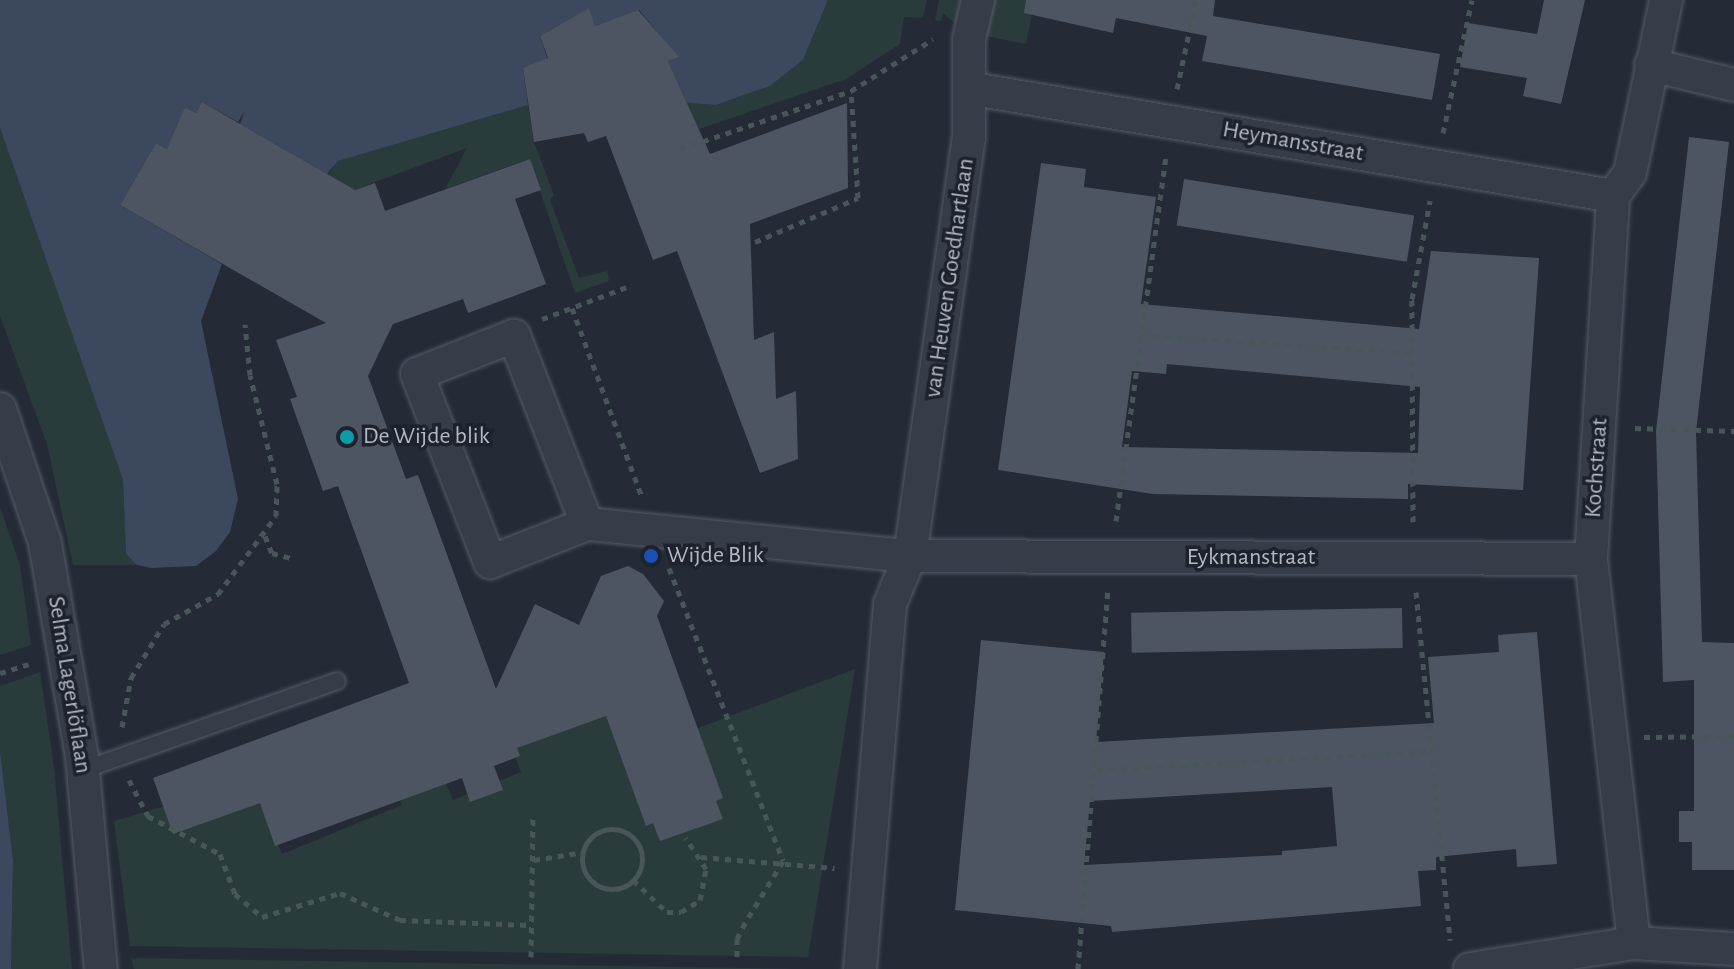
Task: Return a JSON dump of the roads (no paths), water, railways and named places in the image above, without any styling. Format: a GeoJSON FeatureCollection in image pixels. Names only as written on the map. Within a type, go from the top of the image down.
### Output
{"type":"FeatureCollection","features":[{"type":"Feature","properties":{"kind":"street","name":"van Heuven Goedhartlaan"},"geometry":{"type":"LineString","coordinates":[[860,969],[890,604],[910,556],[973,89],[969,39],[978,0]]}},
{"type":"Feature","properties":{"kind":"street","name":"Kochstraat"},"geometry":{"type":"LineString","coordinates":[[1634,943],[1591,559],[1613,196],[1630,173],[1666,0]]}},
{"type":"Feature","properties":{"kind":"street"},"geometry":{"type":"LineString","coordinates":[[1651,65],[1734,85]]}},
{"type":"Feature","properties":{"kind":"street","name":"Heymansstraat"},"geometry":{"type":"LineString","coordinates":[[973,89],[1613,196]]}},
{"type":"Feature","properties":{"kind":"street"},"geometry":{"type":"LineString","coordinates":[[587,524],[514,336],[417,374],[490,562],[587,524],[910,556]]}},
{"type":"Feature","properties":{"kind":"street","name":"Selma Lagerlöflaan"},"geometry":{"type":"LineString","coordinates":[[0,409],[45,543],[83,770],[101,969]]}},
{"type":"Feature","properties":{"kind":"street","name":"Eykmanstraat"},"geometry":{"type":"LineString","coordinates":[[910,556],[1591,559]]}},
{"type":"Feature","properties":{"kind":"street"},"geometry":{"type":"LineString","coordinates":[[1460,961],[1634,943],[1734,949]]}},
{"type":"Feature","properties":{"kind":"lane"},"geometry":{"type":"LineString","coordinates":[[83,770],[337,681]]}},
{"type":"Feature","properties":{"kind":"water"},"geometry":{"type":"Polygon","coordinates":[[[0,0],[828,0],[803,60],[770,86],[716,105],[687,103],[668,61],[678,57],[639,10],[595,26],[588,9],[540,36],[549,63],[523,68],[528,105],[338,161],[327,174],[240,124],[244,112],[238,122],[202,102],[196,113],[185,107],[173,152],[156,143],[120,205],[222,264],[201,321],[238,499],[230,532],[216,551],[196,566],[151,568],[137,565],[126,554],[123,480],[0,128],[0,0]]]}},
{"type":"Feature","properties":{"kind":"water"},"geometry":{"type":"Polygon","coordinates":[[[0,750],[13,860],[11,969],[0,969],[0,750]]]}},
{"type":"Feature","properties":{"kind":"place","name":"De Wijde blik"},"geometry":{"type":"Point","coordinates":[347,437]}},
{"type":"Feature","properties":{"kind":"place","name":"Wijde Blik"},"geometry":{"type":"Point","coordinates":[651,556]}}]}
